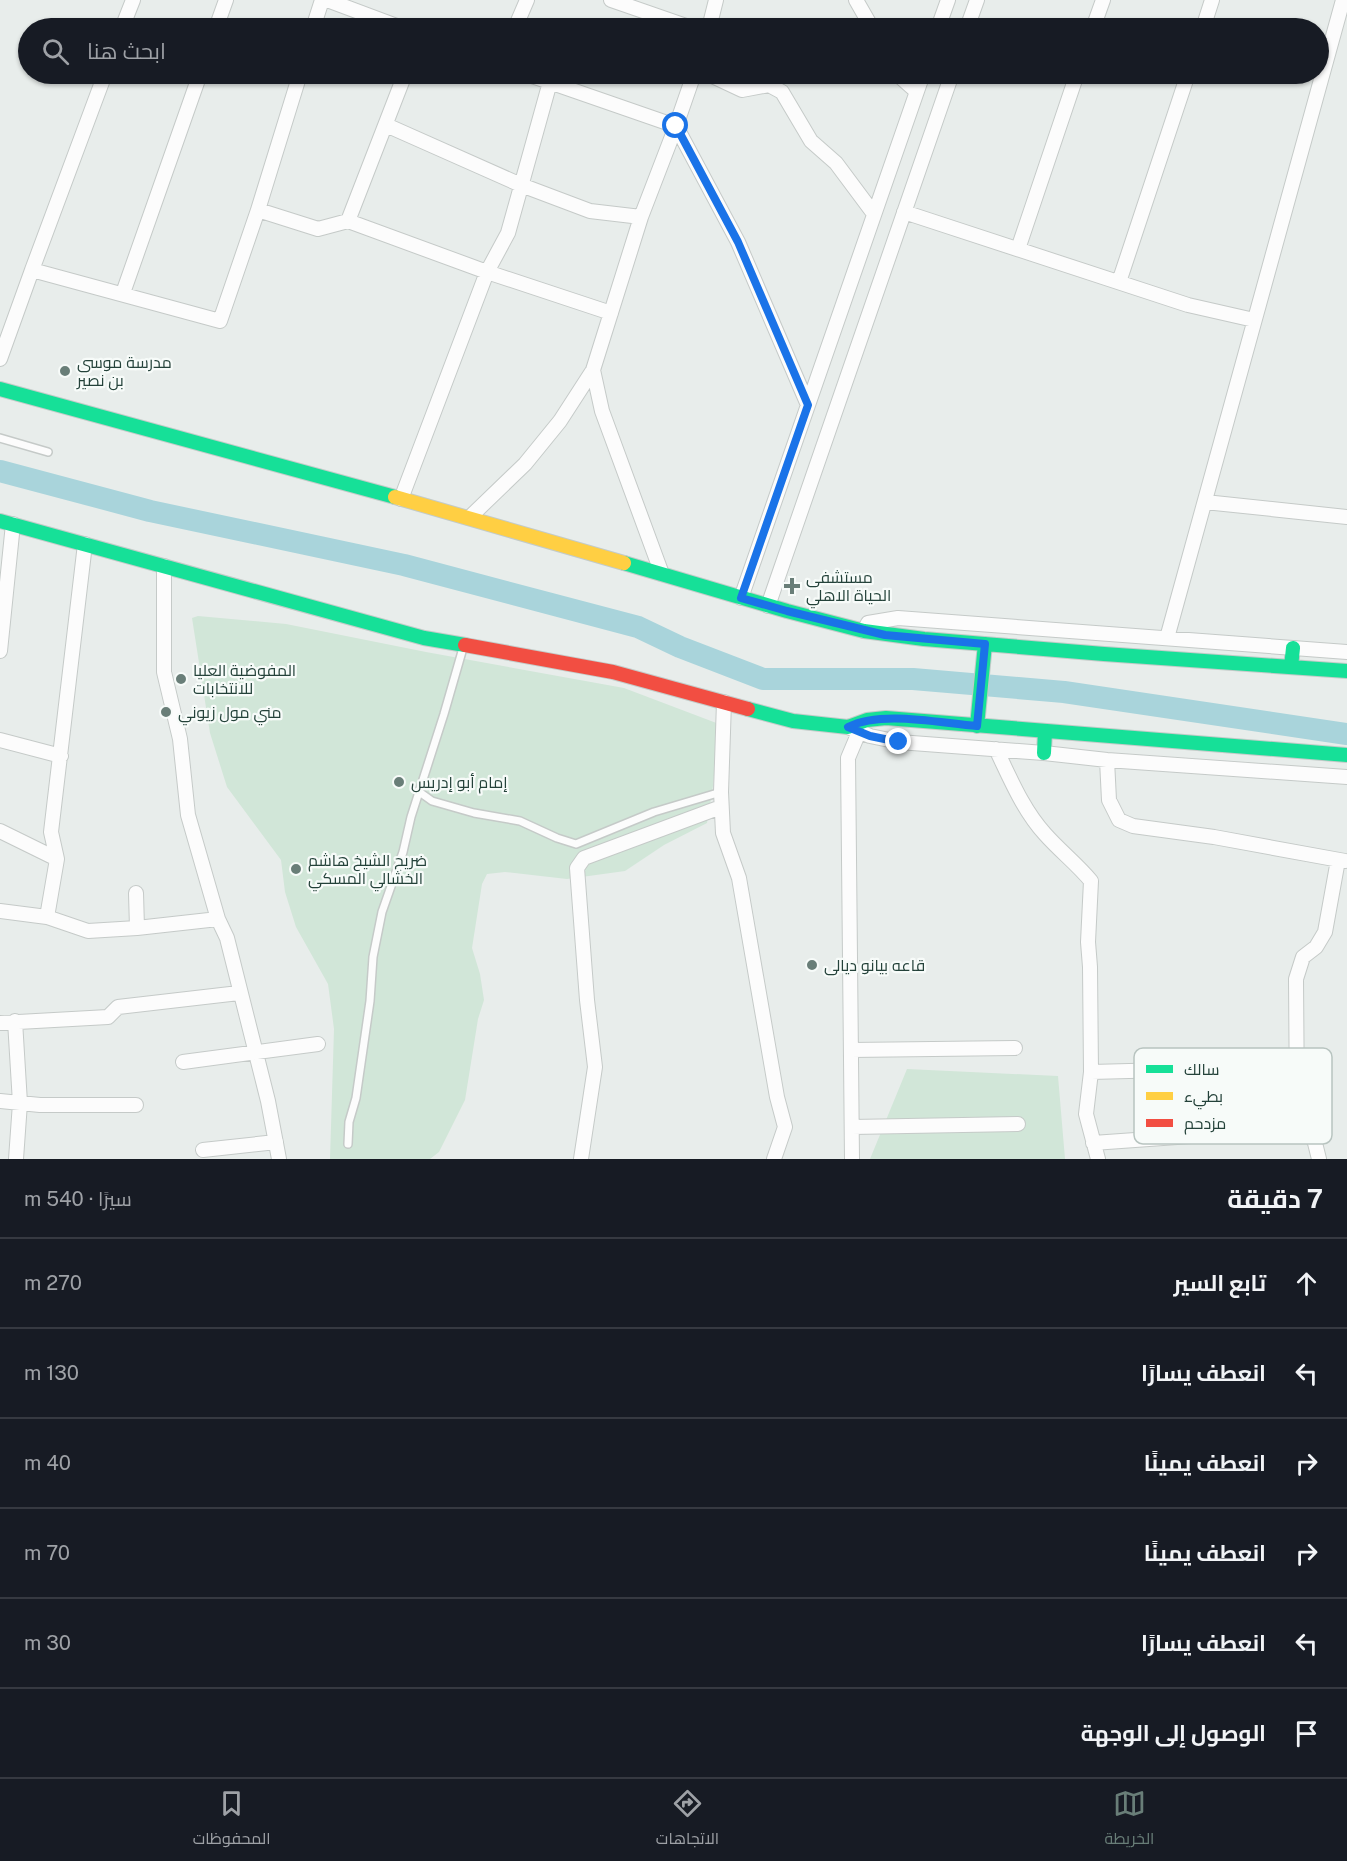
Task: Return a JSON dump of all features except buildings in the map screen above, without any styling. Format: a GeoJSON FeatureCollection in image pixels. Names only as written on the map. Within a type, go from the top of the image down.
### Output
{"type":"FeatureCollection","features":[{"type":"Feature","properties":{"kind":"street"},"geometry":{"type":"LineString","coordinates":[[126,18],[133,0]]}},
{"type":"Feature","properties":{"kind":"street"},"geometry":{"type":"LineString","coordinates":[[220,18],[226,0]]}},
{"type":"Feature","properties":{"kind":"street"},"geometry":{"type":"LineString","coordinates":[[317,18],[322,0]]}},
{"type":"Feature","properties":{"kind":"street"},"geometry":{"type":"LineString","coordinates":[[327,0],[375,18]]}},
{"type":"Feature","properties":{"kind":"street"},"geometry":{"type":"LineString","coordinates":[[519,18],[527,0]]}},
{"type":"Feature","properties":{"kind":"street"},"geometry":{"type":"LineString","coordinates":[[611,0],[628,3],[666,18]]}},
{"type":"Feature","properties":{"kind":"street"},"geometry":{"type":"LineString","coordinates":[[712,18],[716,0]]}},
{"type":"Feature","properties":{"kind":"street"},"geometry":{"type":"LineString","coordinates":[[856,0],[866,18]]}},
{"type":"Feature","properties":{"kind":"street"},"geometry":{"type":"LineString","coordinates":[[942,18],[948,0]]}},
{"type":"Feature","properties":{"kind":"street"},"geometry":{"type":"LineString","coordinates":[[971,18],[977,0]]}},
{"type":"Feature","properties":{"kind":"street"},"geometry":{"type":"LineString","coordinates":[[1097,18],[1103,0]]}},
{"type":"Feature","properties":{"kind":"street"},"geometry":{"type":"LineString","coordinates":[[1206,18],[1212,0]]}},
{"type":"Feature","properties":{"kind":"street"},"geometry":{"type":"LineString","coordinates":[[1329,66],[1343,18],[1343,0]]}},
{"type":"Feature","properties":{"kind":"street"},"geometry":{"type":"LineString","coordinates":[[0,359],[101,84]]}},
{"type":"Feature","properties":{"kind":"street"},"geometry":{"type":"LineString","coordinates":[[123,293],[196,84]]}},
{"type":"Feature","properties":{"kind":"street"},"geometry":{"type":"LineString","coordinates":[[32,270],[220,321],[258,210],[297,84]]}},
{"type":"Feature","properties":{"kind":"street"},"geometry":{"type":"LineString","coordinates":[[348,221],[401,84]]}},
{"type":"Feature","properties":{"kind":"street"},"geometry":{"type":"LineString","coordinates":[[401,499],[487,272],[508,232],[549,84]]}},
{"type":"Feature","properties":{"kind":"street"},"geometry":{"type":"LineString","coordinates":[[556,84],[676,126],[738,242],[808,405]]}},
{"type":"Feature","properties":{"kind":"street"},"geometry":{"type":"LineString","coordinates":[[469,518],[525,464],[560,421],[593,370],[641,217],[691,84]]}},
{"type":"Feature","properties":{"kind":"street"},"geometry":{"type":"LineString","coordinates":[[729,84],[742,90],[769,86],[782,92],[811,141],[836,163],[874,214]]}},
{"type":"Feature","properties":{"kind":"street"},"geometry":{"type":"LineString","coordinates":[[908,84],[916,91]]}},
{"type":"Feature","properties":{"kind":"street"},"geometry":{"type":"LineString","coordinates":[[741,598],[918,84]]}},
{"type":"Feature","properties":{"kind":"street"},"geometry":{"type":"LineString","coordinates":[[768,606],[949,84]]}},
{"type":"Feature","properties":{"kind":"street"},"geometry":{"type":"LineString","coordinates":[[1018,249],[1074,84]]}},
{"type":"Feature","properties":{"kind":"street"},"geometry":{"type":"LineString","coordinates":[[1119,282],[1185,84]]}},
{"type":"Feature","properties":{"kind":"street"},"geometry":{"type":"LineString","coordinates":[[1167,638],[1254,320],[1324,84]]}},
{"type":"Feature","properties":{"kind":"street"},"geometry":{"type":"LineString","coordinates":[[386,125],[521,186],[590,211],[641,217]]}},
{"type":"Feature","properties":{"kind":"street"},"geometry":{"type":"LineString","coordinates":[[258,210],[318,229],[348,221],[487,272],[611,313]]}},
{"type":"Feature","properties":{"kind":"street"},"geometry":{"type":"LineString","coordinates":[[904,212],[1188,305],[1254,320]]}},
{"type":"Feature","properties":{"kind":"street"},"geometry":{"type":"LineString","coordinates":[[593,370],[602,411],[662,574]]}},
{"type":"Feature","properties":{"kind":"street"},"geometry":{"type":"LineString","coordinates":[[0,389],[469,518],[768,606],[864,631],[985,644],[1347,671]]}},
{"type":"Feature","properties":{"kind":"street"},"geometry":{"type":"LineString","coordinates":[[1205,502],[1347,517]]}},
{"type":"Feature","properties":{"kind":"street"},"geometry":{"type":"LineString","coordinates":[[0,651],[7,522],[424,638],[613,672],[793,721],[853,730],[885,740],[1107,760],[1347,777]]}},
{"type":"Feature","properties":{"kind":"street"},"geometry":{"type":"LineString","coordinates":[[46,917],[57,860],[51,832],[85,544]]}},
{"type":"Feature","properties":{"kind":"street"},"geometry":{"type":"LineString","coordinates":[[164,566],[164,672],[180,739],[188,815],[218,919],[227,938],[279,1159]]}},
{"type":"Feature","properties":{"kind":"street"},"geometry":{"type":"LineString","coordinates":[[864,631],[868,623],[898,618],[1347,652]]}},
{"type":"Feature","properties":{"kind":"street"},"geometry":{"type":"LineString","coordinates":[[977,726],[985,644]]}},
{"type":"Feature","properties":{"kind":"street"},"geometry":{"type":"LineString","coordinates":[[1291,667],[1293,648]]}},
{"type":"Feature","properties":{"kind":"street"},"geometry":{"type":"LineString","coordinates":[[724,702],[721,792],[723,833],[739,878],[777,1097],[785,1127],[774,1159]]}},
{"type":"Feature","properties":{"kind":"street"},"geometry":{"type":"LineString","coordinates":[[852,1159],[848,758],[853,730],[867,720],[886,718],[1347,755]]}},
{"type":"Feature","properties":{"kind":"street"},"geometry":{"type":"LineString","coordinates":[[1044,753],[1045,731]]}},
{"type":"Feature","properties":{"kind":"street"},"geometry":{"type":"LineString","coordinates":[[0,740],[61,756]]}},
{"type":"Feature","properties":{"kind":"street"},"geometry":{"type":"LineString","coordinates":[[996,749],[1027,810],[1045,834],[1074,861],[1091,881],[1088,942],[1091,1072],[1086,1114],[1098,1159]]}},
{"type":"Feature","properties":{"kind":"street"},"geometry":{"type":"LineString","coordinates":[[1107,760],[1109,800],[1119,820],[1133,826],[1214,837],[1343,861],[1325,932],[1316,947],[1303,957],[1296,979],[1297,1048]]}},
{"type":"Feature","properties":{"kind":"street"},"geometry":{"type":"LineString","coordinates":[[581,1159],[595,1067],[587,1000],[577,868],[584,858],[721,807]]}},
{"type":"Feature","properties":{"kind":"street"},"geometry":{"type":"LineString","coordinates":[[0,831],[57,860]]}},
{"type":"Feature","properties":{"kind":"street"},"geometry":{"type":"LineString","coordinates":[[136,893],[137,928]]}},
{"type":"Feature","properties":{"kind":"street"},"geometry":{"type":"LineString","coordinates":[[0,911],[46,917],[88,931],[218,919]]}},
{"type":"Feature","properties":{"kind":"street"},"geometry":{"type":"LineString","coordinates":[[0,1023],[108,1017],[118,1007],[239,993]]}},
{"type":"Feature","properties":{"kind":"street"},"geometry":{"type":"LineString","coordinates":[[15,1021],[20,1103],[16,1159]]}},
{"type":"Feature","properties":{"kind":"street"},"geometry":{"type":"LineString","coordinates":[[183,1062],[318,1044]]}},
{"type":"Feature","properties":{"kind":"street"},"geometry":{"type":"LineString","coordinates":[[851,1050],[1015,1048]]}},
{"type":"Feature","properties":{"kind":"street"},"geometry":{"type":"LineString","coordinates":[[1091,1072],[1134,1071]]}},
{"type":"Feature","properties":{"kind":"street"},"geometry":{"type":"LineString","coordinates":[[0,1101],[136,1105]]}},
{"type":"Feature","properties":{"kind":"street"},"geometry":{"type":"LineString","coordinates":[[852,1127],[1017,1124]]}},
{"type":"Feature","properties":{"kind":"street"},"geometry":{"type":"LineString","coordinates":[[1093,1143],[1134,1140]]}},
{"type":"Feature","properties":{"kind":"street"},"geometry":{"type":"LineString","coordinates":[[203,1150],[276,1142]]}},
{"type":"Feature","properties":{"kind":"street"},"geometry":{"type":"LineString","coordinates":[[1316,1144],[1318,1159]]}},
{"type":"Feature","properties":{"kind":"lane"},"geometry":{"type":"LineString","coordinates":[[0,438],[48,452]]}},
{"type":"Feature","properties":{"kind":"lane"},"geometry":{"type":"LineString","coordinates":[[348,1144],[348,1122],[356,1098],[370,1002],[373,957],[382,912],[403,852],[418,790],[447,705],[463,645]]}},
{"type":"Feature","properties":{"kind":"lane"},"geometry":{"type":"LineString","coordinates":[[418,790],[432,801],[474,813],[520,821],[576,844],[654,812],[721,792]]}},
{"type":"Feature","properties":{"kind":"green space"},"geometry":{"type":"Polygon","coordinates":[[[198,616],[286,624],[624,688],[719,724],[707,823],[664,845],[625,871],[567,879],[505,872],[487,874],[482,884],[472,948],[480,974],[484,1000],[478,1019],[465,1100],[439,1152],[430,1159],[330,1159],[334,1029],[328,984],[296,927],[285,892],[281,860],[227,787],[210,733],[192,618],[198,616]]]}},
{"type":"Feature","properties":{"kind":"green space"},"geometry":{"type":"Polygon","coordinates":[[[907,1069],[1058,1076],[1065,1159],[870,1159],[907,1069]]]}},
{"type":"Feature","properties":{"kind":"waterway"},"geometry":{"type":"LineString","coordinates":[[0,471],[150,511],[404,565],[638,627],[680,647],[763,679],[913,679],[1064,692],[1347,734]]}},
{"type":"Feature","properties":{"kind":"traffic: fast"},"geometry":{"type":"LineString","coordinates":[[0,389],[395,497]]}},
{"type":"Feature","properties":{"kind":"traffic: fast"},"geometry":{"type":"LineString","coordinates":[[0,521],[424,638],[465,645]]}},
{"type":"Feature","properties":{"kind":"traffic: fast"},"geometry":{"type":"LineString","coordinates":[[624,563],[864,631],[924,639],[1104,654],[1347,671]]}},
{"type":"Feature","properties":{"kind":"traffic: fast"},"geometry":{"type":"LineString","coordinates":[[977,726],[985,644]]}},
{"type":"Feature","properties":{"kind":"traffic: fast"},"geometry":{"type":"LineString","coordinates":[[1291,667],[1293,648]]}},
{"type":"Feature","properties":{"kind":"traffic: fast"},"geometry":{"type":"LineString","coordinates":[[748,709],[793,721],[848,727],[867,720],[886,718],[1347,755]]}},
{"type":"Feature","properties":{"kind":"traffic: fast"},"geometry":{"type":"LineString","coordinates":[[1044,753],[1045,731]]}},
{"type":"Feature","properties":{"kind":"traffic: slow"},"geometry":{"type":"LineString","coordinates":[[395,497],[624,563]]}},
{"type":"Feature","properties":{"kind":"traffic: jam"},"geometry":{"type":"LineString","coordinates":[[465,645],[613,672],[748,709]]}},
{"type":"Feature","properties":{"kind":"place","name":"مدرسة موسى بن نصير"},"geometry":{"type":"Point","coordinates":[65,371]}},
{"type":"Feature","properties":{"kind":"place","name":"مستشفى الحياة الاهلي"},"geometry":{"type":"Point","coordinates":[792,586]}},
{"type":"Feature","properties":{"kind":"place","name":"المفوضية العليا للانتخابات"},"geometry":{"type":"Point","coordinates":[181,679]}},
{"type":"Feature","properties":{"kind":"place","name":"مني مول زيوني"},"geometry":{"type":"Point","coordinates":[166,712]}},
{"type":"Feature","properties":{"kind":"place","name":"إمام أبو إدريس"},"geometry":{"type":"Point","coordinates":[399,782]}},
{"type":"Feature","properties":{"kind":"place","name":"ضريح الشيخ هاشم الخشالي المسكي"},"geometry":{"type":"Point","coordinates":[296,869]}},
{"type":"Feature","properties":{"kind":"place","name":"قاعه بيانو ديالى"},"geometry":{"type":"Point","coordinates":[812,965]}},
{"type":"Feature","properties":{"kind":"route"},"geometry":{"type":"LineString","coordinates":[[676,126],[738,242],[808,405],[741,598],[885,635],[985,644],[977,726],[876,718],[848,727],[870,736],[899,742]]}}]}
